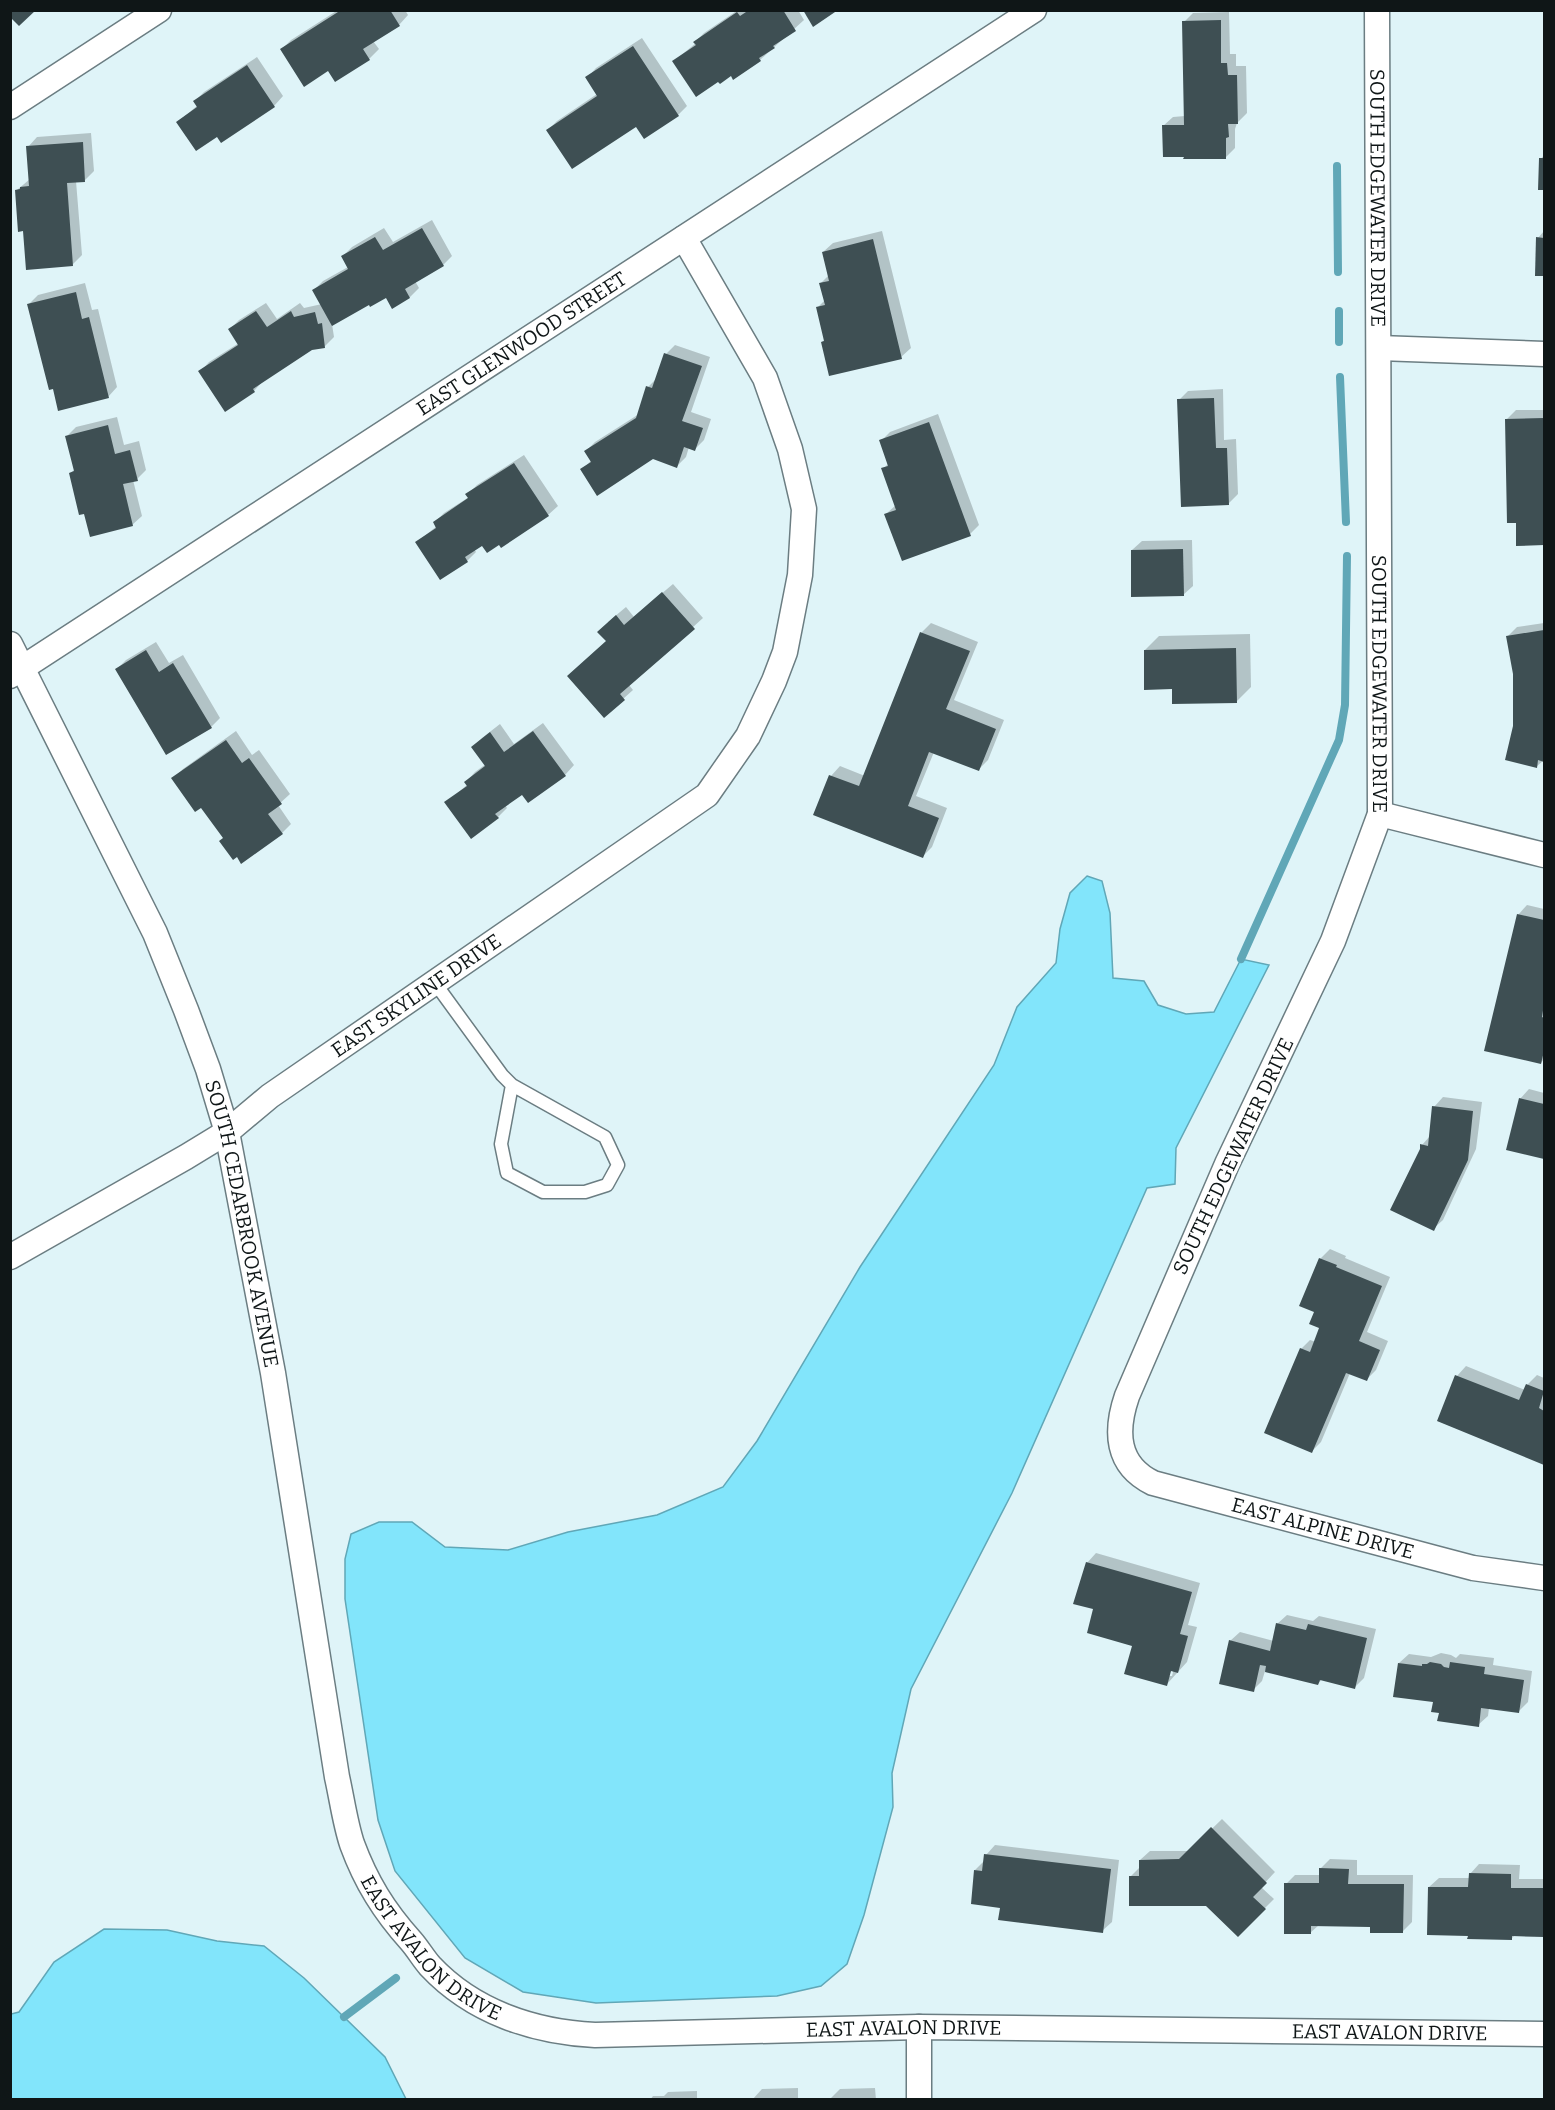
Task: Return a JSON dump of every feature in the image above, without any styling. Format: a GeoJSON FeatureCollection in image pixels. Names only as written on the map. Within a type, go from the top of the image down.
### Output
{"type":"FeatureCollection","features":[{"type":"Feature","properties":{"kind":"street"},"geometry":{"type":"LineString","coordinates":[[10,108],[159,10]]}},
{"type":"Feature","properties":{"kind":"street","name":"EAST GLENWOOD STREET"},"geometry":{"type":"LineString","coordinates":[[16,672],[1034,10]]}},
{"type":"Feature","properties":{"kind":"street","name":"SOUTH EDGEWATER DRIVE"},"geometry":{"type":"LineString","coordinates":[[1121,1445],[1121,1420],[1127,1396],[1227,1164],[1333,941],[1380,814],[1377,10]]}},
{"type":"Feature","properties":{"kind":"street","name":"EAST SKYLINE DRIVE"},"geometry":{"type":"LineString","coordinates":[[10,1257],[227,1132],[270,1096],[707,795],[748,736],[785,652],[800,575],[804,509],[790,449],[765,378],[684,238]]}},
{"type":"Feature","properties":{"kind":"street"},"geometry":{"type":"LineString","coordinates":[[1379,348],[1545,354]]}},
{"type":"Feature","properties":{"kind":"street","name":"SOUTH CEDARBROOK AVENUE"},"geometry":{"type":"LineString","coordinates":[[10,644],[16,672],[155,933],[204,1059],[227,1132],[273,1373],[337,1777],[351,1842]]}},
{"type":"Feature","properties":{"kind":"street"},"geometry":{"type":"LineString","coordinates":[[1380,814],[1545,855]]}},
{"type":"Feature","properties":{"kind":"street","name":"EAST ALPINE DRIVE"},"geometry":{"type":"LineString","coordinates":[[1121,1445],[1133,1469],[1154,1483],[1444,1561],[1473,1568],[1545,1578]]}},
{"type":"Feature","properties":{"kind":"street","name":"EAST AVALON DRIVE"},"geometry":{"type":"LineString","coordinates":[[351,1842],[377,1897],[393,1922],[430,1966],[475,2001],[520,2023],[545,2030],[595,2035],[919,2028],[1545,2034]]}},
{"type":"Feature","properties":{"kind":"street"},"geometry":{"type":"LineString","coordinates":[[919,2028],[919,2100]]}},
{"type":"Feature","properties":{"kind":"lane"},"geometry":{"type":"LineString","coordinates":[[435,983],[502,1075],[512,1085],[605,1137],[618,1165],[608,1185],[585,1192],[543,1192],[507,1173],[501,1144],[512,1085]]}},
{"type":"Feature","properties":{"kind":"water"},"geometry":{"type":"Polygon","coordinates":[[[1087,876],[1102,881],[1110,913],[1113,978],[1144,981],[1158,1005],[1186,1014],[1214,1012],[1241,959],[1269,965],[1176,1148],[1175,1184],[1147,1188],[1012,1493],[911,1689],[892,1773],[893,1807],[864,1915],[847,1964],[821,1986],[777,1996],[596,2003],[523,1992],[465,1958],[395,1871],[378,1820],[345,1599],[345,1559],[351,1534],[379,1522],[412,1522],[445,1547],[508,1550],[568,1532],[657,1515],[723,1487],[757,1441],[860,1267],[994,1065],[1017,1007],[1056,963],[1060,929],[1070,893],[1087,876]]]}},
{"type":"Feature","properties":{"kind":"water"},"geometry":{"type":"Polygon","coordinates":[[[104,1929],[167,1930],[217,1941],[264,1946],[304,1978],[385,2057],[406,2099],[11,2099],[11,2014],[19,2012],[54,1962],[104,1929]]]}},
{"type":"Feature","properties":{"kind":"building"},"geometry":{"type":"Polygon","coordinates":[[[10,10],[36,10],[19,26],[10,17],[10,10]]]}},
{"type":"Feature","properties":{"kind":"building"},"geometry":{"type":"Polygon","coordinates":[[[337,10],[390,10],[400,26],[363,49],[370,60],[335,82],[328,71],[304,87],[280,49],[338,12],[337,10]]]}},
{"type":"Feature","properties":{"kind":"building"},"geometry":{"type":"Polygon","coordinates":[[[749,10],[783,10],[796,31],[773,46],[775,48],[759,58],[761,61],[733,80],[731,76],[696,97],[672,61],[696,45],[693,42],[737,12],[740,16],[749,10]]]}},
{"type":"Feature","properties":{"kind":"building"},"geometry":{"type":"Polygon","coordinates":[[[803,10],[838,10],[813,27],[803,10]]]}},
{"type":"Feature","properties":{"kind":"building"},"geometry":{"type":"Polygon","coordinates":[[[1221,20],[1221,63],[1227,63],[1228,75],[1237,75],[1238,124],[1228,124],[1226,159],[1163,157],[1162,125],[1184,125],[1182,21],[1221,20]]]}},
{"type":"Feature","properties":{"kind":"building"},"geometry":{"type":"Polygon","coordinates":[[[633,46],[679,116],[644,139],[636,127],[572,169],[546,130],[597,96],[585,77],[633,46]]]}},
{"type":"Feature","properties":{"kind":"building"},"geometry":{"type":"Polygon","coordinates":[[[247,65],[275,107],[221,143],[217,137],[196,151],[176,122],[197,107],[193,101],[247,65]]]}},
{"type":"Feature","properties":{"kind":"building"},"geometry":{"type":"Polygon","coordinates":[[[83,142],[85,182],[67,183],[73,266],[26,270],[23,231],[18,232],[15,190],[29,186],[26,146],[83,142]]]}},
{"type":"Feature","properties":{"kind":"building"},"geometry":{"type":"Polygon","coordinates":[[[1539,158],[1544,158],[1544,190],[1538,190],[1539,158]]]}},
{"type":"Feature","properties":{"kind":"building"},"geometry":{"type":"Polygon","coordinates":[[[422,228],[444,266],[405,289],[410,298],[392,309],[386,298],[332,326],[312,290],[348,269],[341,256],[375,237],[383,250],[422,228]]]}},
{"type":"Feature","properties":{"kind":"building"},"geometry":{"type":"Polygon","coordinates":[[[1536,237],[1544,238],[1544,276],[1535,276],[1536,237]]]}},
{"type":"Feature","properties":{"kind":"building"},"geometry":{"type":"Polygon","coordinates":[[[873,239],[902,359],[829,376],[816,307],[825,305],[819,283],[829,281],[822,252],[873,239]]]}},
{"type":"Feature","properties":{"kind":"building"},"geometry":{"type":"Polygon","coordinates":[[[76,292],[82,319],[89,317],[109,398],[58,411],[53,389],[49,390],[27,304],[76,292]]]}},
{"type":"Feature","properties":{"kind":"building"},"geometry":{"type":"Polygon","coordinates":[[[256,311],[267,327],[291,311],[294,317],[315,312],[318,324],[322,323],[325,348],[312,350],[253,389],[255,392],[225,412],[198,371],[238,345],[228,329],[256,311]]]}},
{"type":"Feature","properties":{"kind":"building"},"geometry":{"type":"Polygon","coordinates":[[[664,353],[702,366],[682,421],[703,428],[695,451],[684,447],[677,468],[653,459],[597,496],[580,469],[591,462],[584,451],[636,418],[646,386],[652,388],[664,353]]]}},
{"type":"Feature","properties":{"kind":"building"},"geometry":{"type":"Polygon","coordinates":[[[1214,398],[1216,448],[1227,448],[1229,505],[1181,507],[1177,399],[1214,398]]]}},
{"type":"Feature","properties":{"kind":"building"},"geometry":{"type":"Polygon","coordinates":[[[1544,418],[1544,545],[1516,546],[1516,523],[1507,523],[1505,419],[1544,418]]]}},
{"type":"Feature","properties":{"kind":"building"},"geometry":{"type":"Polygon","coordinates":[[[929,422],[971,536],[902,561],[884,514],[896,510],[881,468],[888,466],[879,440],[929,422]]]}},
{"type":"Feature","properties":{"kind":"building"},"geometry":{"type":"Polygon","coordinates":[[[108,425],[115,454],[130,450],[138,481],[123,484],[133,526],[90,537],[84,514],[79,515],[69,473],[74,471],[65,436],[108,425]]]}},
{"type":"Feature","properties":{"kind":"building"},"geometry":{"type":"Polygon","coordinates":[[[514,463],[549,516],[501,548],[499,545],[487,553],[482,546],[465,557],[468,562],[440,580],[415,542],[436,528],[433,522],[468,498],[465,494],[514,463]]]}},
{"type":"Feature","properties":{"kind":"building"},"geometry":{"type":"Polygon","coordinates":[[[1183,549],[1184,596],[1131,597],[1131,550],[1183,549]]]}},
{"type":"Feature","properties":{"kind":"building"},"geometry":{"type":"Polygon","coordinates":[[[662,592],[695,629],[620,694],[625,700],[604,718],[567,676],[606,641],[597,632],[616,615],[624,625],[662,592]]]}},
{"type":"Feature","properties":{"kind":"building"},"geometry":{"type":"Polygon","coordinates":[[[1544,630],[1544,762],[1538,760],[1537,768],[1505,760],[1513,726],[1513,674],[1506,636],[1544,630]]]}},
{"type":"Feature","properties":{"kind":"building"},"geometry":{"type":"Polygon","coordinates":[[[920,632],[970,651],[946,709],[996,729],[979,771],[929,752],[908,806],[939,818],[923,858],[813,815],[829,775],[859,786],[920,632]]]}},
{"type":"Feature","properties":{"kind":"building"},"geometry":{"type":"Polygon","coordinates":[[[1236,648],[1237,703],[1172,704],[1172,689],[1144,690],[1144,650],[1236,648]]]}},
{"type":"Feature","properties":{"kind":"building"},"geometry":{"type":"Polygon","coordinates":[[[146,650],[159,672],[173,663],[212,728],[166,755],[115,669],[146,650]]]}},
{"type":"Feature","properties":{"kind":"building"},"geometry":{"type":"Polygon","coordinates":[[[533,731],[566,776],[528,803],[522,795],[495,814],[499,818],[471,839],[444,802],[467,786],[464,782],[485,766],[471,747],[490,732],[504,752],[533,731]]]}},
{"type":"Feature","properties":{"kind":"building"},"geometry":{"type":"Polygon","coordinates":[[[226,740],[242,763],[249,758],[282,804],[268,814],[283,834],[241,864],[237,857],[233,860],[219,841],[223,838],[201,808],[195,812],[171,778],[226,740]]]}},
{"type":"Feature","properties":{"kind":"building"},"geometry":{"type":"Polygon","coordinates":[[[1517,914],[1544,920],[1542,1017],[1544,1018],[1544,1051],[1541,1064],[1484,1051],[1517,914]]]}},
{"type":"Feature","properties":{"kind":"building"},"geometry":{"type":"Polygon","coordinates":[[[1519,1098],[1544,1104],[1544,1159],[1506,1150],[1519,1098]]]}},
{"type":"Feature","properties":{"kind":"building"},"geometry":{"type":"Polygon","coordinates":[[[1432,1106],[1473,1111],[1468,1160],[1434,1231],[1390,1210],[1420,1149],[1420,1144],[1428,1146],[1432,1106]]]}},
{"type":"Feature","properties":{"kind":"building"},"geometry":{"type":"Polygon","coordinates":[[[1319,1258],[1382,1286],[1359,1341],[1380,1350],[1367,1381],[1346,1373],[1312,1453],[1264,1433],[1300,1348],[1310,1352],[1319,1328],[1309,1324],[1314,1312],[1299,1306],[1319,1258]]]}},
{"type":"Feature","properties":{"kind":"building"},"geometry":{"type":"Polygon","coordinates":[[[1455,1375],[1519,1400],[1526,1384],[1544,1391],[1539,1408],[1544,1411],[1544,1465],[1437,1421],[1455,1375]]]}},
{"type":"Feature","properties":{"kind":"building"},"geometry":{"type":"Polygon","coordinates":[[[1086,1562],[1192,1592],[1180,1634],[1188,1636],[1178,1673],[1171,1671],[1167,1686],[1124,1674],[1132,1646],[1087,1633],[1093,1609],[1073,1604],[1086,1562]]]}},
{"type":"Feature","properties":{"kind":"building"},"geometry":{"type":"Polygon","coordinates":[[[1276,1623],[1306,1630],[1308,1624],[1367,1638],[1355,1689],[1320,1680],[1318,1685],[1265,1672],[1266,1666],[1260,1665],[1254,1692],[1219,1684],[1229,1640],[1270,1651],[1276,1623]]]}},
{"type":"Feature","properties":{"kind":"building"},"geometry":{"type":"Polygon","coordinates":[[[1430,1662],[1449,1668],[1450,1662],[1485,1667],[1484,1674],[1524,1680],[1519,1713],[1481,1708],[1479,1727],[1437,1721],[1439,1713],[1431,1712],[1433,1702],[1393,1697],[1398,1663],[1422,1666],[1430,1662]]]}},
{"type":"Feature","properties":{"kind":"building"},"geometry":{"type":"Polygon","coordinates":[[[1211,1827],[1267,1883],[1253,1897],[1266,1909],[1238,1937],[1206,1906],[1129,1906],[1129,1876],[1139,1876],[1139,1860],[1179,1859],[1211,1827]]]}},
{"type":"Feature","properties":{"kind":"building"},"geometry":{"type":"Polygon","coordinates":[[[984,1854],[1111,1869],[1103,1933],[998,1920],[1000,1908],[971,1904],[974,1870],[982,1871],[984,1854]]]}},
{"type":"Feature","properties":{"kind":"building"},"geometry":{"type":"Polygon","coordinates":[[[1319,1868],[1349,1869],[1348,1884],[1404,1884],[1403,1933],[1370,1933],[1370,1927],[1311,1926],[1311,1934],[1284,1934],[1284,1883],[1319,1883],[1319,1868]]]}},
{"type":"Feature","properties":{"kind":"building"},"geometry":{"type":"Polygon","coordinates":[[[1469,1873],[1511,1874],[1511,1888],[1544,1888],[1544,1937],[1512,1936],[1512,1940],[1427,1935],[1428,1887],[1468,1887],[1469,1873]]]}},
{"type":"Feature","properties":{"kind":"waterway"},"geometry":{"type":"LineString","coordinates":[[1337,166],[1338,272]]}},
{"type":"Feature","properties":{"kind":"waterway"},"geometry":{"type":"LineString","coordinates":[[1339,311],[1339,342]]}},
{"type":"Feature","properties":{"kind":"waterway"},"geometry":{"type":"LineString","coordinates":[[1340,377],[1346,522]]}},
{"type":"Feature","properties":{"kind":"waterway"},"geometry":{"type":"LineString","coordinates":[[1241,959],[1339,740],[1345,705],[1347,556]]}},
{"type":"Feature","properties":{"kind":"waterway"},"geometry":{"type":"LineString","coordinates":[[344,2017],[396,1978]]}}]}
